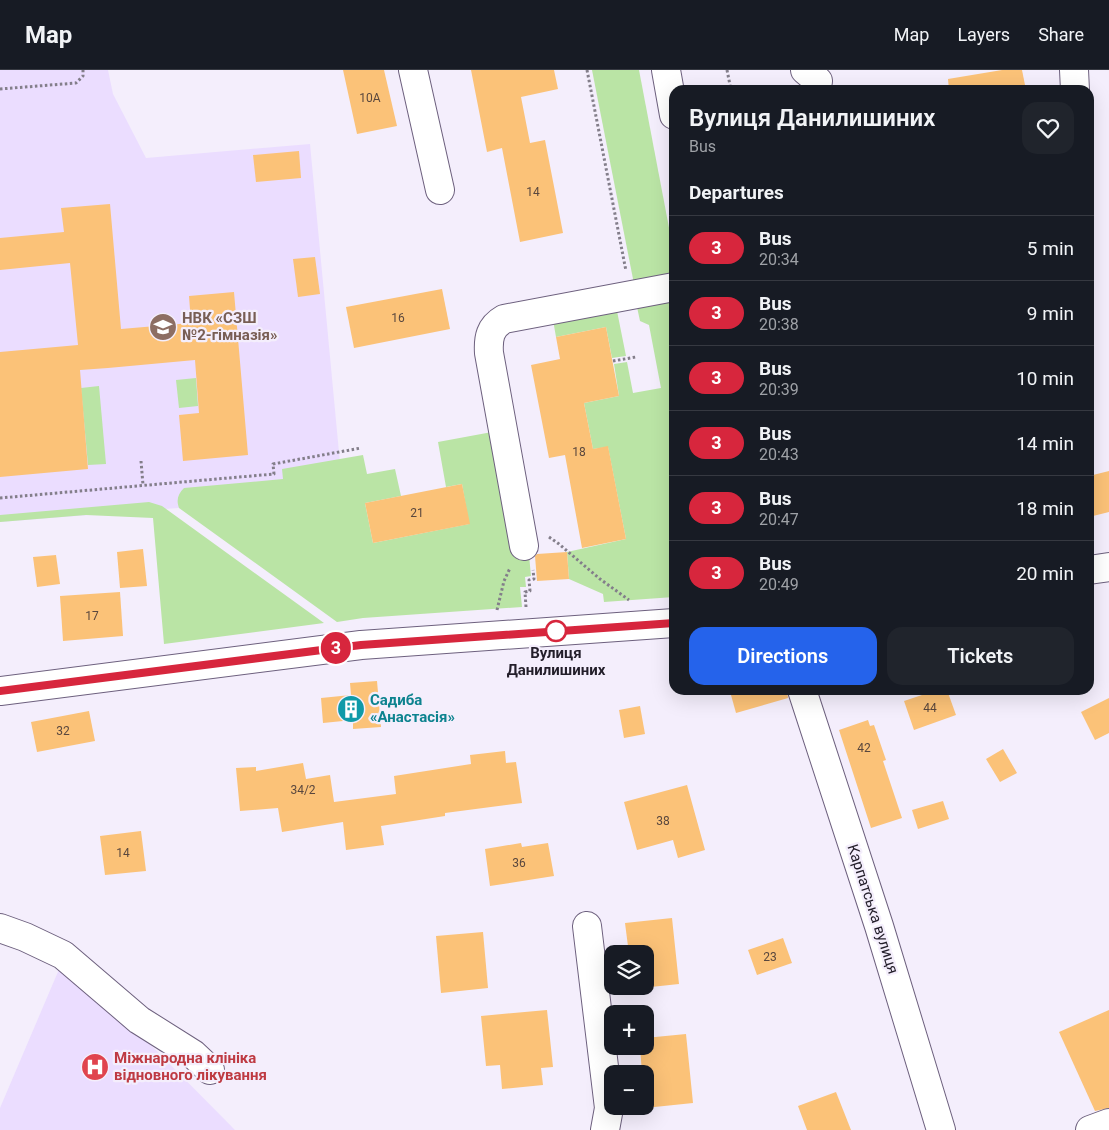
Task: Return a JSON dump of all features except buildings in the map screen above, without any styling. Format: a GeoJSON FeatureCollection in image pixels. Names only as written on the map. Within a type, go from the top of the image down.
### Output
{"type":"FeatureCollection","features":[{"type":"Feature","properties":{"kind":"street"},"geometry":{"type":"LineString","coordinates":[[413,70],[440,190]]}},
{"type":"Feature","properties":{"kind":"street"},"geometry":{"type":"LineString","coordinates":[[666,70],[669,87]]}},
{"type":"Feature","properties":{"kind":"street"},"geometry":{"type":"LineString","coordinates":[[1074,70],[1074,85]]}},
{"type":"Feature","properties":{"kind":"street"},"geometry":{"type":"LineString","coordinates":[[528,554],[489,353],[489,336],[492,328],[504,319],[669,288]]}},
{"type":"Feature","properties":{"kind":"street"},"geometry":{"type":"LineString","coordinates":[[1094,569],[1109,566]]}},
{"type":"Feature","properties":{"kind":"street"},"geometry":{"type":"LineString","coordinates":[[0,691],[361,645],[669,623]]}},
{"type":"Feature","properties":{"kind":"street","name":"Карпатська вулиця"},"geometry":{"type":"LineString","coordinates":[[804,695],[879,926],[940,1130]]}},
{"type":"Feature","properties":{"kind":"street"},"geometry":{"type":"LineString","coordinates":[[586,926],[609,1108],[605,1130]]}},
{"type":"Feature","properties":{"kind":"street"},"geometry":{"type":"LineString","coordinates":[[0,928],[64,955],[138,1020],[193,1054],[210,1070]]}},
{"type":"Feature","properties":{"kind":"street"},"geometry":{"type":"LineString","coordinates":[[1090,1130],[1109,1122]]}},
{"type":"Feature","properties":{"kind":"path"},"geometry":{"type":"LineString","coordinates":[[0,89],[76,83],[83,76],[83,70]]}},
{"type":"Feature","properties":{"kind":"path"},"geometry":{"type":"LineString","coordinates":[[587,70],[631,295]]}},
{"type":"Feature","properties":{"kind":"path"},"geometry":{"type":"LineString","coordinates":[[727,70],[730,85]]}},
{"type":"Feature","properties":{"kind":"path"},"geometry":{"type":"LineString","coordinates":[[613,361],[636,357]]}},
{"type":"Feature","properties":{"kind":"path"},"geometry":{"type":"LineString","coordinates":[[0,498],[274,474],[273,464],[361,448]]}},
{"type":"Feature","properties":{"kind":"path"},"geometry":{"type":"LineString","coordinates":[[141,461],[143,485]]}},
{"type":"Feature","properties":{"kind":"path"},"geometry":{"type":"LineString","coordinates":[[519,515],[533,528],[559,544],[600,579],[636,605]]}},
{"type":"Feature","properties":{"kind":"path"},"geometry":{"type":"LineString","coordinates":[[496,615],[504,581],[511,565],[528,554],[534,579],[529,580],[530,591],[525,592],[527,613]]}},
{"type":"Feature","properties":{"kind":"shaded area","name":"НВК «СЗШ №2-гімназія»"},"geometry":{"type":"Polygon","coordinates":[[[0,70],[108,70],[113,94],[146,158],[310,144],[343,495],[0,522],[0,70]]]}},
{"type":"Feature","properties":{"kind":"shaded area","name":"Міжнародна клініка відновного лікування"},"geometry":{"type":"Polygon","coordinates":[[[60,967],[132,1026],[235,1130],[0,1130],[0,1108],[60,967]]]}},
{"type":"Feature","properties":{"kind":"green space"},"geometry":{"type":"Polygon","coordinates":[[[592,70],[639,70],[669,228],[669,278],[634,284],[592,70]]]}},
{"type":"Feature","properties":{"kind":"green space"},"geometry":{"type":"Polygon","coordinates":[[[669,299],[669,597],[604,602],[603,594],[569,579],[567,552],[626,539],[608,447],[593,449],[584,403],[619,396],[614,364],[627,362],[633,393],[661,388],[649,325],[640,321],[637,307],[669,299]]]}},
{"type":"Feature","properties":{"kind":"green space"},"geometry":{"type":"Polygon","coordinates":[[[617,311],[626,356],[612,358],[606,327],[556,337],[553,320],[617,311]]]}},
{"type":"Feature","properties":{"kind":"green space"},"geometry":{"type":"Polygon","coordinates":[[[196,378],[198,406],[179,408],[176,380],[196,378]]]}},
{"type":"Feature","properties":{"kind":"green space"},"geometry":{"type":"Polygon","coordinates":[[[99,386],[106,464],[88,465],[81,388],[99,386]]]}},
{"type":"Feature","properties":{"kind":"green space"},"geometry":{"type":"Polygon","coordinates":[[[492,432],[529,555],[531,576],[525,577],[526,587],[520,587],[522,607],[363,618],[337,622],[179,508],[178,505],[178,497],[184,488],[283,479],[282,469],[363,455],[367,474],[395,469],[401,496],[365,503],[373,543],[469,524],[462,484],[446,487],[438,442],[492,432]]]}},
{"type":"Feature","properties":{"kind":"green space"},"geometry":{"type":"Polygon","coordinates":[[[149,502],[162,506],[324,623],[164,644],[153,518],[86,515],[0,522],[0,515],[149,502]]]}},
{"type":"Feature","properties":{"kind":"bus line","name":"3"},"geometry":{"type":"LineString","coordinates":[[0,691],[361,645],[669,623]]}},
{"type":"Feature","properties":{"kind":"place","name":"НВК «СЗШ №2-гімназія»"},"geometry":{"type":"Point","coordinates":[163,327]}},
{"type":"Feature","properties":{"kind":"place","name":"Вулиця Данилишиних"},"geometry":{"type":"Point","coordinates":[556,631]}},
{"type":"Feature","properties":{"kind":"place","name":"Садиба «Анастасія»"},"geometry":{"type":"Point","coordinates":[351,709]}},
{"type":"Feature","properties":{"kind":"place","name":"Міжнародна клініка відновного лікування"},"geometry":{"type":"Point","coordinates":[95,1067]}}]}
